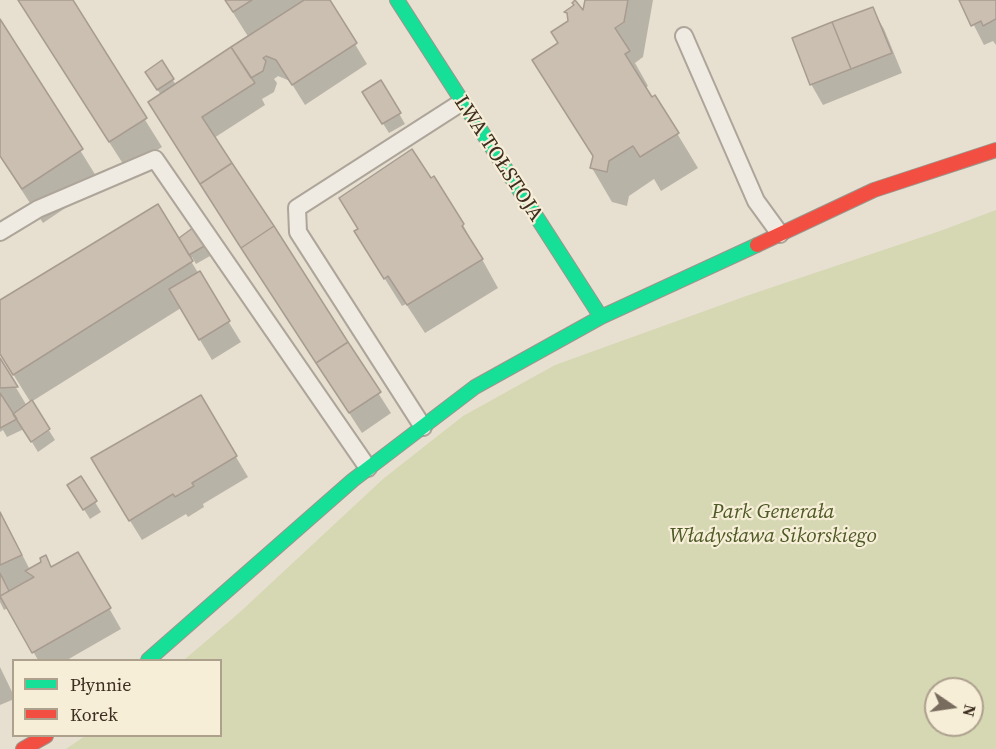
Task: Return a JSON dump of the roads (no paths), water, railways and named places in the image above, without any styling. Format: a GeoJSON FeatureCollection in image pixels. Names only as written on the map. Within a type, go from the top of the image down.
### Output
{"type":"FeatureCollection","features":[{"type":"Feature","properties":{"kind":"street","name":"LWA TOŁSTOJA"},"geometry":{"type":"LineString","coordinates":[[396,0],[601,317]]}},
{"type":"Feature","properties":{"kind":"street"},"geometry":{"type":"LineString","coordinates":[[149,659],[368,468],[475,387],[601,317],[874,190],[996,150]]}},
{"type":"Feature","properties":{"kind":"street"},"geometry":{"type":"LineString","coordinates":[[23,749],[43,737]]}},
{"type":"Feature","properties":{"kind":"lane"},"geometry":{"type":"LineString","coordinates":[[684,36],[756,201],[780,234]]}},
{"type":"Feature","properties":{"kind":"lane"},"geometry":{"type":"LineString","coordinates":[[423,427],[298,232],[297,208],[462,102]]}},
{"type":"Feature","properties":{"kind":"lane"},"geometry":{"type":"LineString","coordinates":[[0,232],[38,209],[155,159],[368,468]]}},
{"type":"Feature","properties":{"kind":"park label","name":"Park Generała Władysława Sikorskiego"},"geometry":{"type":"Point","coordinates":[773,525]}}]}
